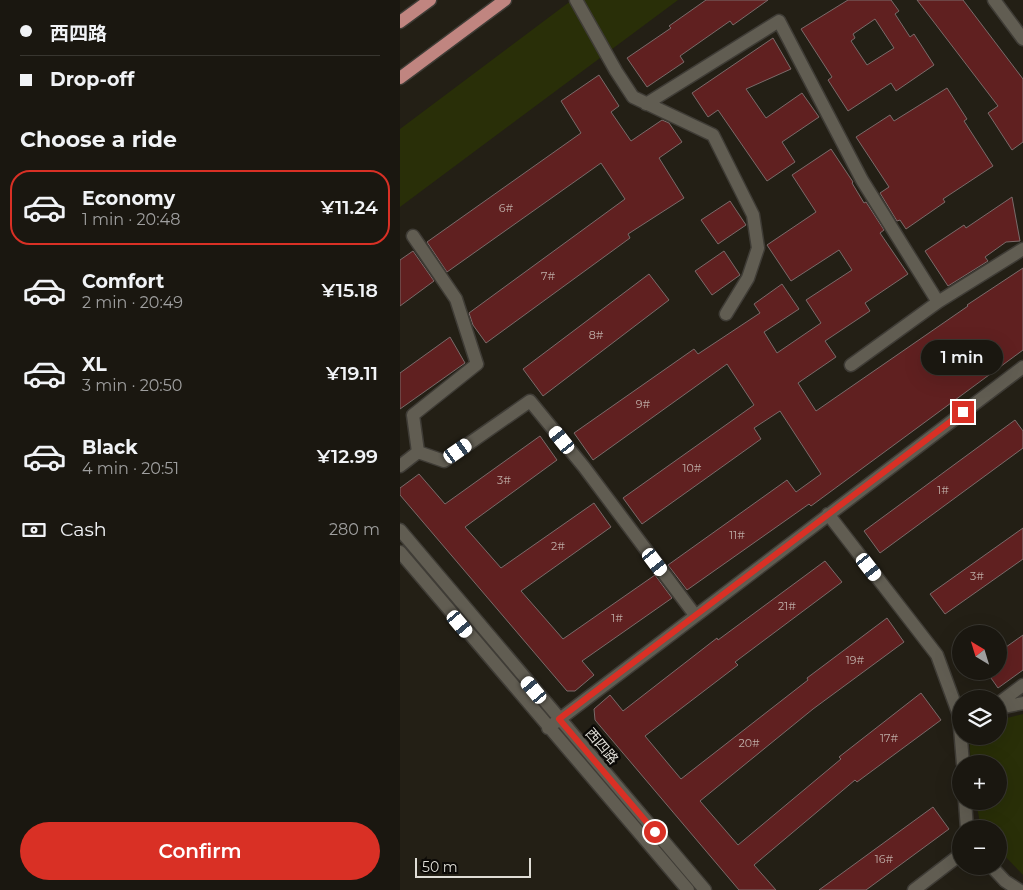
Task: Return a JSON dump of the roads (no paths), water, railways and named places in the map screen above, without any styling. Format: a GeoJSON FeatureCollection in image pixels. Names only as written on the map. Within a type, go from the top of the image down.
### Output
{"type":"FeatureCollection","features":[{"type":"Feature","properties":{"kind":"main road"},"geometry":{"type":"LineString","coordinates":[[400,22],[430,0]]}},
{"type":"Feature","properties":{"kind":"main road"},"geometry":{"type":"LineString","coordinates":[[400,78],[505,0]]}},
{"type":"Feature","properties":{"kind":"street"},"geometry":{"type":"LineString","coordinates":[[576,0],[633,97],[713,135],[752,215],[758,248],[748,278],[726,314]]}},
{"type":"Feature","properties":{"kind":"street"},"geometry":{"type":"LineString","coordinates":[[994,0],[1023,39]]}},
{"type":"Feature","properties":{"kind":"street"},"geometry":{"type":"LineString","coordinates":[[646,104],[780,21],[862,180],[938,302]]}},
{"type":"Feature","properties":{"kind":"street"},"geometry":{"type":"LineString","coordinates":[[413,236],[456,299],[477,364],[413,415],[418,452]]}},
{"type":"Feature","properties":{"kind":"street"},"geometry":{"type":"LineString","coordinates":[[851,365],[938,302],[1023,248]]}},
{"type":"Feature","properties":{"kind":"street"},"geometry":{"type":"LineString","coordinates":[[548,728],[1023,367]]}},
{"type":"Feature","properties":{"kind":"street"},"geometry":{"type":"LineString","coordinates":[[418,452],[444,461],[530,401],[584,467],[695,615]]}},
{"type":"Feature","properties":{"kind":"street"},"geometry":{"type":"LineString","coordinates":[[400,466],[418,452]]}},
{"type":"Feature","properties":{"kind":"street"},"geometry":{"type":"LineString","coordinates":[[828,514],[937,655],[952,694]]}},
{"type":"Feature","properties":{"kind":"street","name":"西四路"},"geometry":{"type":"LineString","coordinates":[[400,530],[705,890]]}},
{"type":"Feature","properties":{"kind":"street","name":"西四路"},"geometry":{"type":"LineString","coordinates":[[400,552],[688,890]]}},
{"type":"Feature","properties":{"kind":"street"},"geometry":{"type":"LineString","coordinates":[[1007,697],[1023,685]]}},
{"type":"Feature","properties":{"kind":"street"},"geometry":{"type":"LineString","coordinates":[[1007,707],[1023,704]]}},
{"type":"Feature","properties":{"kind":"street"},"geometry":{"type":"LineString","coordinates":[[914,890],[952,861]]}},
{"type":"Feature","properties":{"kind":"street"},"geometry":{"type":"LineString","coordinates":[[999,875],[1019,890]]}}]}
